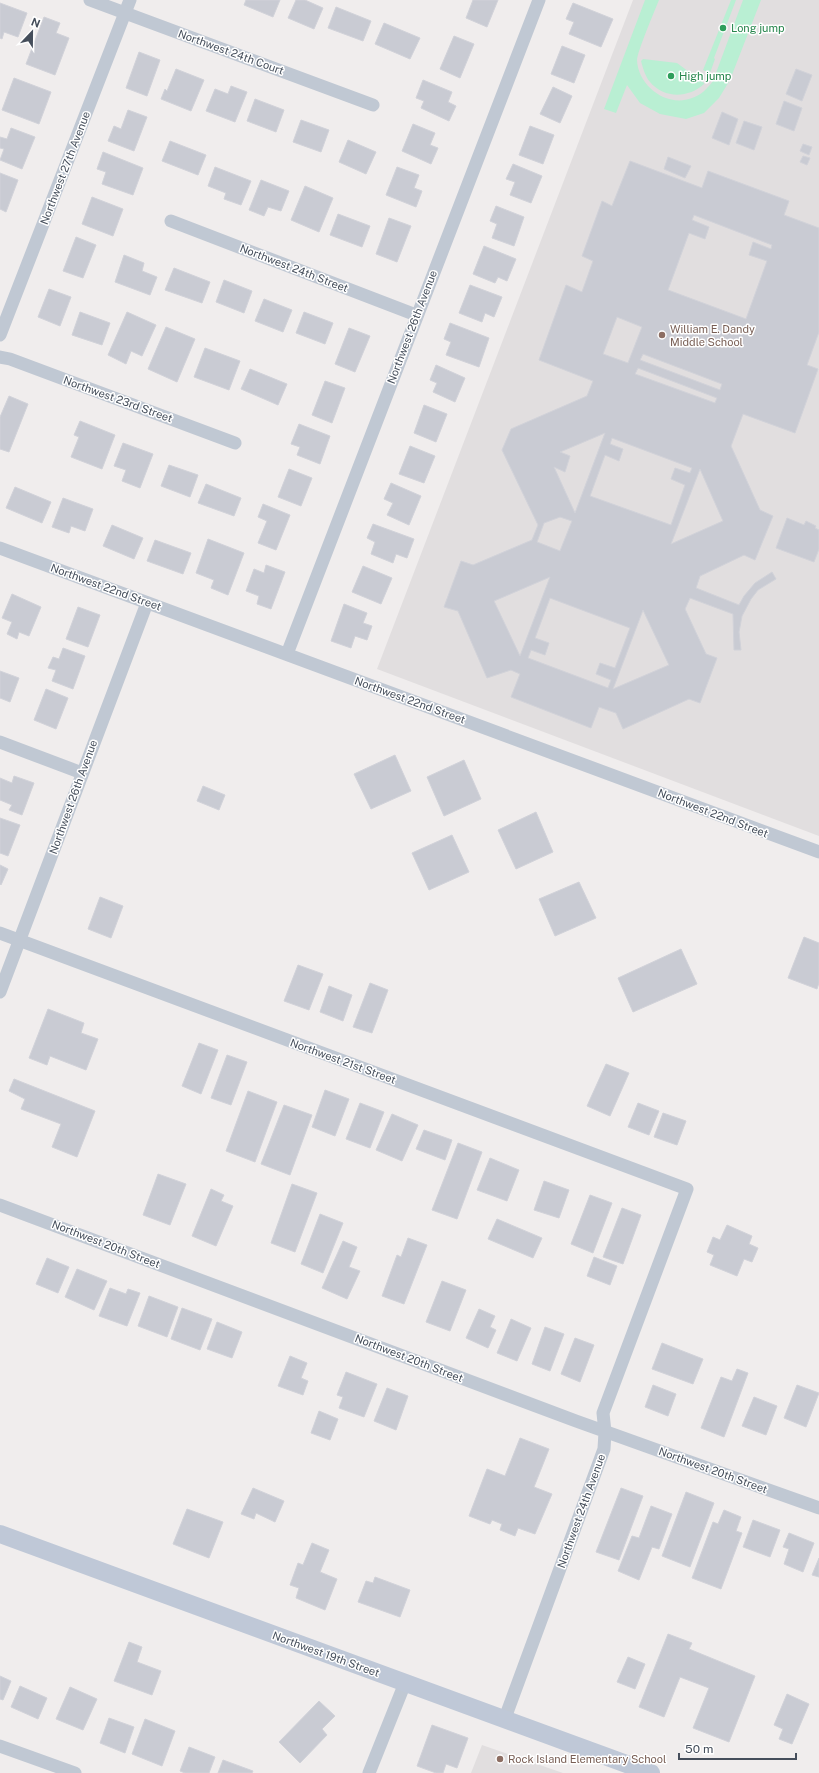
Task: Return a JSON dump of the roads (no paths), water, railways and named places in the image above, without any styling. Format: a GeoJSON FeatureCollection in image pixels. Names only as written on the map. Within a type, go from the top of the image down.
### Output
{"type":"FeatureCollection","features":[{"type":"Feature","properties":{"kind":"street","name":"Northwest 24th Court"},"geometry":{"type":"LineString","coordinates":[[90,0],[373,105]]}},
{"type":"Feature","properties":{"kind":"street","name":"Northwest 27th Avenue"},"geometry":{"type":"LineString","coordinates":[[0,335],[130,0]]}},
{"type":"Feature","properties":{"kind":"street","name":"Northwest 26th Avenue"},"geometry":{"type":"LineString","coordinates":[[287,654],[416,315],[539,0]]}},
{"type":"Feature","properties":{"kind":"street","name":"Northwest 24th Street"},"geometry":{"type":"LineString","coordinates":[[171,221],[416,315]]}},
{"type":"Feature","properties":{"kind":"street","name":"Northwest 23rd Street"},"geometry":{"type":"LineString","coordinates":[[0,357],[10,359],[235,442]]}},
{"type":"Feature","properties":{"kind":"street","name":"Northwest 22nd Street"},"geometry":{"type":"LineString","coordinates":[[0,548],[819,852]]}},
{"type":"Feature","properties":{"kind":"street","name":"Northwest 26th Avenue"},"geometry":{"type":"LineString","coordinates":[[0,992],[147,603]]}},
{"type":"Feature","properties":{"kind":"street"},"geometry":{"type":"LineString","coordinates":[[0,742],[82,773]]}},
{"type":"Feature","properties":{"kind":"street","name":"Northwest 21st Street"},"geometry":{"type":"LineString","coordinates":[[0,934],[687,1189]]}},
{"type":"Feature","properties":{"kind":"street","name":"Northwest 24th Avenue"},"geometry":{"type":"LineString","coordinates":[[505,1718],[604,1450],[605,1432],[603,1413],[687,1189]]}},
{"type":"Feature","properties":{"kind":"street","name":"Northwest 20th Street"},"geometry":{"type":"LineString","coordinates":[[0,1205],[605,1432],[819,1508]]}},
{"type":"Feature","properties":{"kind":"street","name":"Northwest 19th Street"},"geometry":{"type":"LineString","coordinates":[[0,1534],[405,1683],[505,1718],[651,1773]]}},
{"type":"Feature","properties":{"kind":"street"},"geometry":{"type":"LineString","coordinates":[[369,1773],[405,1683]]}},
{"type":"Feature","properties":{"kind":"street"},"geometry":{"type":"LineString","coordinates":[[0,1746],[75,1773]]}},
{"type":"Feature","properties":{"kind":"place","name":"Long jump"},"geometry":{"type":"Point","coordinates":[723,28]}},
{"type":"Feature","properties":{"kind":"place","name":"High jump"},"geometry":{"type":"Point","coordinates":[671,76]}},
{"type":"Feature","properties":{"kind":"place","name":"William E. Dandy Middle School"},"geometry":{"type":"Point","coordinates":[662,335]}},
{"type":"Feature","properties":{"kind":"place","name":"Rock Island Elementary School"},"geometry":{"type":"Point","coordinates":[500,1759]}}]}
